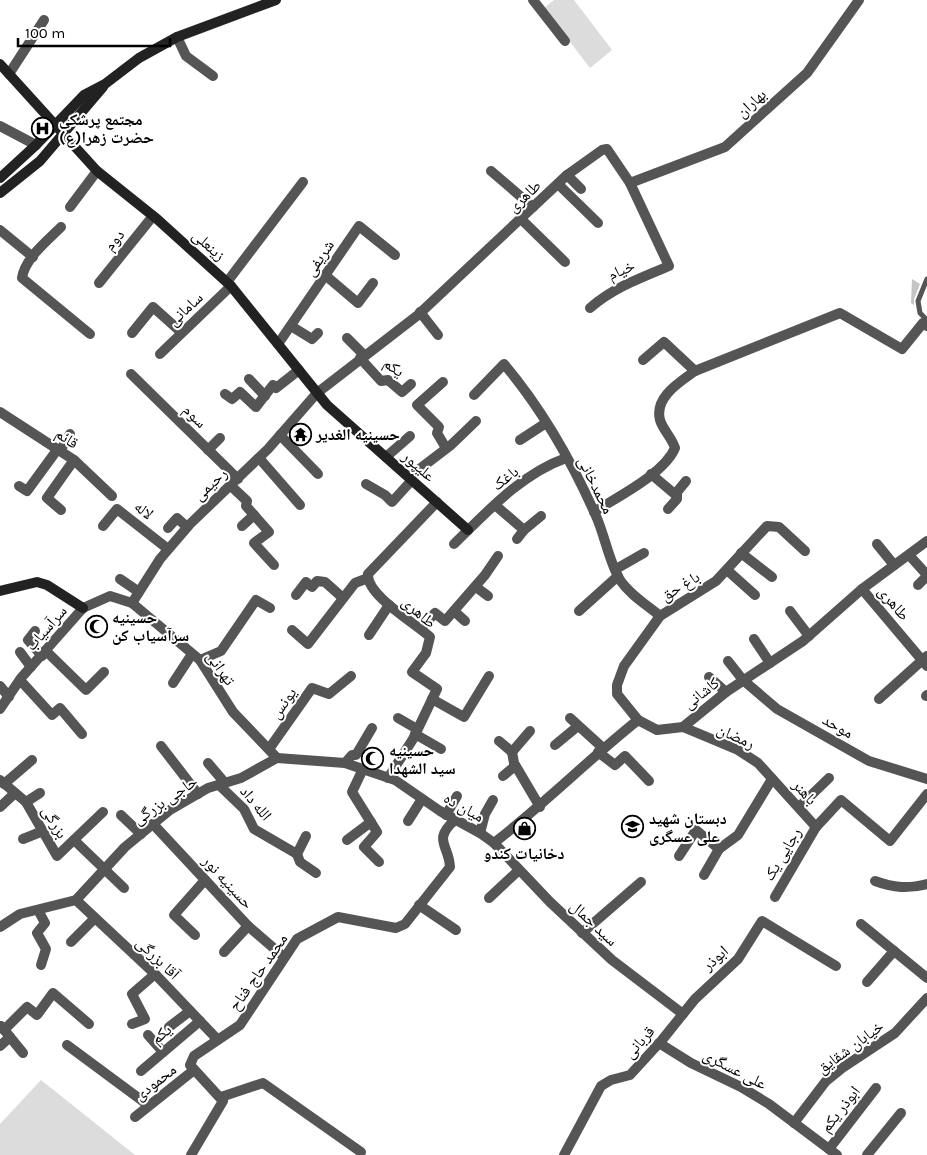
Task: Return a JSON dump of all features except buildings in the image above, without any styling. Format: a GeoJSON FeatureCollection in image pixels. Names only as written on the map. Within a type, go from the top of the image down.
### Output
{"type":"FeatureCollection","features":[{"type":"Feature","properties":{"kind":"street"},"geometry":{"type":"LineString","coordinates":[[533,0],[565,41]]}},
{"type":"Feature","properties":{"kind":"street","name":"بهاران"},"geometry":{"type":"LineString","coordinates":[[630,183],[725,147],[807,73],[859,0]]}},
{"type":"Feature","properties":{"kind":"street"},"geometry":{"type":"LineString","coordinates":[[0,178],[36,145],[54,124],[84,95],[105,84],[139,58],[177,37],[273,1]]}},
{"type":"Feature","properties":{"kind":"street"},"geometry":{"type":"LineString","coordinates":[[9,74],[44,20]]}},
{"type":"Feature","properties":{"kind":"street"},"geometry":{"type":"LineString","coordinates":[[177,37],[186,56],[213,76]]}},
{"type":"Feature","properties":{"kind":"street","name":"زینعلی"},"geometry":{"type":"LineString","coordinates":[[0,64],[97,171],[153,216],[229,284],[327,405]]}},
{"type":"Feature","properties":{"kind":"street"},"geometry":{"type":"LineString","coordinates":[[0,193],[40,160],[105,84]]}},
{"type":"Feature","properties":{"kind":"street"},"geometry":{"type":"LineString","coordinates":[[0,126],[36,145]]}},
{"type":"Feature","properties":{"kind":"street","name":"طاهری"},"geometry":{"type":"LineString","coordinates":[[317,393],[420,312],[567,175],[602,150],[607,149],[630,183],[669,266]]}},
{"type":"Feature","properties":{"kind":"street"},"geometry":{"type":"LineString","coordinates":[[70,207],[97,171]]}},
{"type":"Feature","properties":{"kind":"street"},"geometry":{"type":"LineString","coordinates":[[491,171],[533,207]]}},
{"type":"Feature","properties":{"kind":"street"},"geometry":{"type":"LineString","coordinates":[[567,175],[581,189]]}},
{"type":"Feature","properties":{"kind":"street","name":"سامانی"},"geometry":{"type":"LineString","coordinates":[[160,354],[229,284],[303,182]]}},
{"type":"Feature","properties":{"kind":"street"},"geometry":{"type":"LineString","coordinates":[[558,184],[598,223]]}},
{"type":"Feature","properties":{"kind":"street","name":"دوم"},"geometry":{"type":"LineString","coordinates":[[99,283],[153,216]]}},
{"type":"Feature","properties":{"kind":"street"},"geometry":{"type":"LineString","coordinates":[[521,219],[565,262]]}},
{"type":"Feature","properties":{"kind":"street","name":"شریفی"},"geometry":{"type":"LineString","coordinates":[[278,344],[359,226],[395,255]]}},
{"type":"Feature","properties":{"kind":"street"},"geometry":{"type":"LineString","coordinates":[[61,227],[33,257],[23,271],[22,278],[90,334]]}},
{"type":"Feature","properties":{"kind":"street"},"geometry":{"type":"LineString","coordinates":[[1,235],[33,257]]}},
{"type":"Feature","properties":{"kind":"street","name":"خیام"},"geometry":{"type":"LineString","coordinates":[[590,308],[606,294],[620,286],[669,266]]}},
{"type":"Feature","properties":{"kind":"street"},"geometry":{"type":"LineString","coordinates":[[325,276],[358,303],[373,283]]}},
{"type":"Feature","properties":{"kind":"street"},"geometry":{"type":"LineString","coordinates":[[132,333],[153,307],[181,332]]}},
{"type":"Feature","properties":{"kind":"street"},"geometry":{"type":"LineString","coordinates":[[420,312],[438,335]]}},
{"type":"Feature","properties":{"kind":"street"},"geometry":{"type":"LineString","coordinates":[[594,512],[651,474],[671,458],[675,448],[672,438],[660,421],[660,406],[676,385],[695,371],[840,313],[902,349],[923,323],[927,326]]}},
{"type":"Feature","properties":{"kind":"street"},"geometry":{"type":"LineString","coordinates":[[291,326],[312,339],[318,333]]}},
{"type":"Feature","properties":{"kind":"street"},"geometry":{"type":"LineString","coordinates":[[347,338],[362,357]]}},
{"type":"Feature","properties":{"kind":"street"},"geometry":{"type":"LineString","coordinates":[[643,360],[664,342],[695,371]]}},
{"type":"Feature","properties":{"kind":"street","name":"یکم"},"geometry":{"type":"LineString","coordinates":[[362,357],[381,381],[388,380],[402,392],[411,384]]}},
{"type":"Feature","properties":{"kind":"street","name":"محمدخانی"},"geometry":{"type":"LineString","coordinates":[[474,395],[504,364],[527,391],[566,458],[594,512],[617,572],[632,593],[660,616]]}},
{"type":"Feature","properties":{"kind":"street"},"geometry":{"type":"LineString","coordinates":[[225,394],[232,398],[240,392],[256,407],[273,385],[276,388],[299,370]]}},
{"type":"Feature","properties":{"kind":"street","name":"سوم"},"geometry":{"type":"LineString","coordinates":[[131,374],[208,450],[234,483],[247,501],[246,506],[269,532],[254,543],[274,565]]}},
{"type":"Feature","properties":{"kind":"street"},"geometry":{"type":"LineString","coordinates":[[249,379],[265,396]]}},
{"type":"Feature","properties":{"kind":"street"},"geometry":{"type":"LineString","coordinates":[[443,382],[417,405],[439,427],[437,433],[448,447]]}},
{"type":"Feature","properties":{"kind":"street","name":"رحیمی"},"geometry":{"type":"LineString","coordinates":[[132,603],[168,549],[187,527],[259,458],[317,393]]}},
{"type":"Feature","properties":{"kind":"street","name":"علیپور"},"geometry":{"type":"LineString","coordinates":[[327,405],[468,530]]}},
{"type":"Feature","properties":{"kind":"street","name":"قائم"},"geometry":{"type":"LineString","coordinates":[[0,412],[74,460],[112,496]]}},
{"type":"Feature","properties":{"kind":"street"},"geometry":{"type":"LineString","coordinates":[[366,484],[385,495],[392,502],[410,479],[476,421]]}},
{"type":"Feature","properties":{"kind":"street"},"geometry":{"type":"LineString","coordinates":[[520,440],[546,423]]}},
{"type":"Feature","properties":{"kind":"street"},"geometry":{"type":"LineString","coordinates":[[19,486],[28,491],[70,434]]}},
{"type":"Feature","properties":{"kind":"street"},"geometry":{"type":"LineString","coordinates":[[280,436],[318,474]]}},
{"type":"Feature","properties":{"kind":"street"},"geometry":{"type":"LineString","coordinates":[[386,458],[410,436]]}},
{"type":"Feature","properties":{"kind":"street"},"geometry":{"type":"LineString","coordinates":[[208,450],[220,438]]}},
{"type":"Feature","properties":{"kind":"street"},"geometry":{"type":"LineString","coordinates":[[259,458],[300,505]]}},
{"type":"Feature","properties":{"kind":"street","name":"باغک"},"geometry":{"type":"LineString","coordinates":[[454,544],[515,488],[548,464],[566,458]]}},
{"type":"Feature","properties":{"kind":"street"},"geometry":{"type":"LineString","coordinates":[[61,510],[47,498],[74,460]]}},
{"type":"Feature","properties":{"kind":"street"},"geometry":{"type":"LineString","coordinates":[[651,474],[677,496]]}},
{"type":"Feature","properties":{"kind":"street"},"geometry":{"type":"LineString","coordinates":[[668,509],[677,496],[676,492],[686,481]]}},
{"type":"Feature","properties":{"kind":"street"},"geometry":{"type":"LineString","coordinates":[[292,630],[308,644],[355,583],[368,578],[368,574],[436,502]]}},
{"type":"Feature","properties":{"kind":"street"},"geometry":{"type":"LineString","coordinates":[[495,505],[524,530]]}},
{"type":"Feature","properties":{"kind":"street","name":"لاله"},"geometry":{"type":"LineString","coordinates":[[103,526],[117,508],[168,549]]}},
{"type":"Feature","properties":{"kind":"street"},"geometry":{"type":"LineString","coordinates":[[242,526],[254,514]]}},
{"type":"Feature","properties":{"kind":"street"},"geometry":{"type":"LineString","coordinates":[[517,539],[524,530],[541,516]]}},
{"type":"Feature","properties":{"kind":"street"},"geometry":{"type":"LineString","coordinates":[[168,528],[178,518],[187,527]]}},
{"type":"Feature","properties":{"kind":"street","name":"باغ حق"},"geometry":{"type":"LineString","coordinates":[[638,720],[622,702],[617,694],[616,685],[624,666],[660,616],[705,590],[727,570],[740,552],[767,526],[774,525],[779,527],[805,551]]}},
{"type":"Feature","properties":{"kind":"street","name":"کاشانی"},"geometry":{"type":"LineString","coordinates":[[638,720],[657,730],[683,727],[742,680],[809,636],[862,588],[927,541]]}},
{"type":"Feature","properties":{"kind":"street"},"geometry":{"type":"LineString","coordinates":[[877,544],[894,565]]}},
{"type":"Feature","properties":{"kind":"street"},"geometry":{"type":"LineString","coordinates":[[740,552],[772,577]]}},
{"type":"Feature","properties":{"kind":"street"},"geometry":{"type":"LineString","coordinates":[[579,611],[617,572],[644,553]]}},
{"type":"Feature","properties":{"kind":"street"},"geometry":{"type":"LineString","coordinates":[[909,555],[927,576],[918,585]]}},
{"type":"Feature","properties":{"kind":"street"},"geometry":{"type":"LineString","coordinates":[[421,628],[435,613],[445,621],[476,587],[498,556]]}},
{"type":"Feature","properties":{"kind":"street"},"geometry":{"type":"LineString","coordinates":[[727,570],[755,594]]}},
{"type":"Feature","properties":{"kind":"street","name":"طاهری"},"geometry":{"type":"LineString","coordinates":[[368,578],[370,585],[389,606],[421,628],[430,637],[426,653],[412,672],[437,689],[432,699]]}},
{"type":"Feature","properties":{"kind":"street"},"geometry":{"type":"LineString","coordinates":[[120,579],[139,592]]}},
{"type":"Feature","properties":{"kind":"street"},"geometry":{"type":"LineString","coordinates":[[296,595],[306,582],[312,587],[317,581],[325,582],[343,598]]}},
{"type":"Feature","properties":{"kind":"street"},"geometry":{"type":"LineString","coordinates":[[0,591],[37,582],[57,590],[82,608]]}},
{"type":"Feature","properties":{"kind":"street"},"geometry":{"type":"LineString","coordinates":[[476,587],[488,596]]}},
{"type":"Feature","properties":{"kind":"street","name":"طاهری"},"geometry":{"type":"LineString","coordinates":[[862,588],[925,660],[879,699]]}},
{"type":"Feature","properties":{"kind":"street","name":"سرآسیاب"},"geometry":{"type":"LineString","coordinates":[[0,709],[20,680],[82,608],[110,596],[132,603]]}},
{"type":"Feature","properties":{"kind":"street"},"geometry":{"type":"LineString","coordinates":[[172,683],[196,657],[221,651],[256,600],[270,608]]}},
{"type":"Feature","properties":{"kind":"street","name":"تهرانی"},"geometry":{"type":"LineString","coordinates":[[132,603],[196,657],[232,712],[277,758]]}},
{"type":"Feature","properties":{"kind":"street"},"geometry":{"type":"LineString","coordinates":[[370,635],[389,606]]}},
{"type":"Feature","properties":{"kind":"street"},"geometry":{"type":"LineString","coordinates":[[454,611],[464,621]]}},
{"type":"Feature","properties":{"kind":"street"},"geometry":{"type":"LineString","coordinates":[[790,611],[809,636]]}},
{"type":"Feature","properties":{"kind":"street"},"geometry":{"type":"LineString","coordinates":[[35,631],[28,640],[86,690],[104,672]]}},
{"type":"Feature","properties":{"kind":"street"},"geometry":{"type":"LineString","coordinates":[[754,639],[770,663]]}},
{"type":"Feature","properties":{"kind":"street"},"geometry":{"type":"LineString","coordinates":[[20,652],[31,667]]}},
{"type":"Feature","properties":{"kind":"street","name":"موحد"},"geometry":{"type":"LineString","coordinates":[[728,661],[742,680],[777,708],[869,761],[927,779]]}},
{"type":"Feature","properties":{"kind":"street","name":"یونس"},"geometry":{"type":"LineString","coordinates":[[269,749],[312,688],[329,694],[352,676]]}},
{"type":"Feature","properties":{"kind":"street"},"geometry":{"type":"LineString","coordinates":[[388,778],[416,732],[432,699],[464,717],[489,676]]}},
{"type":"Feature","properties":{"kind":"street"},"geometry":{"type":"LineString","coordinates":[[709,676],[726,692]]}},
{"type":"Feature","properties":{"kind":"street"},"geometry":{"type":"LineString","coordinates":[[20,680],[52,715],[60,708],[82,734]]}},
{"type":"Feature","properties":{"kind":"street"},"geometry":{"type":"LineString","coordinates":[[0,686],[9,697]]}},
{"type":"Feature","properties":{"kind":"street"},"geometry":{"type":"LineString","coordinates":[[398,718],[441,749]]}},
{"type":"Feature","properties":{"kind":"street"},"geometry":{"type":"LineString","coordinates":[[570,718],[615,765],[625,756],[649,781]]}},
{"type":"Feature","properties":{"kind":"street"},"geometry":{"type":"LineString","coordinates":[[494,842],[540,807],[601,750],[638,720]]}},
{"type":"Feature","properties":{"kind":"street"},"geometry":{"type":"LineString","coordinates":[[555,745],[578,726]]}},
{"type":"Feature","properties":{"kind":"street","name":"رمضان"},"geometry":{"type":"LineString","coordinates":[[683,727],[738,750],[758,764],[772,779]]}},
{"type":"Feature","properties":{"kind":"street"},"geometry":{"type":"LineString","coordinates":[[345,763],[352,755],[356,755],[372,728]]}},
{"type":"Feature","properties":{"kind":"street"},"geometry":{"type":"LineString","coordinates":[[530,731],[512,752],[511,757],[540,807]]}},
{"type":"Feature","properties":{"kind":"street"},"geometry":{"type":"LineString","coordinates":[[499,741],[512,752]]}},
{"type":"Feature","properties":{"kind":"street"},"geometry":{"type":"LineString","coordinates":[[162,746],[198,794]]}},
{"type":"Feature","properties":{"kind":"street","name":"میان ده"},"geometry":{"type":"LineString","coordinates":[[277,758],[345,763],[395,780],[422,799],[494,842]]}},
{"type":"Feature","properties":{"kind":"street","name":"حاجی بزرگی"},"geometry":{"type":"LineString","coordinates":[[76,900],[105,868],[153,824],[198,794],[241,778],[277,758]]}},
{"type":"Feature","properties":{"kind":"street"},"geometry":{"type":"LineString","coordinates":[[2,782],[32,760]]}},
{"type":"Feature","properties":{"kind":"street","name":"الله داد"},"geometry":{"type":"LineString","coordinates":[[208,763],[222,784],[244,809],[254,829],[297,854],[300,862],[316,873]]}},
{"type":"Feature","properties":{"kind":"street"},"geometry":{"type":"LineString","coordinates":[[503,776],[515,766]]}},
{"type":"Feature","properties":{"kind":"street"},"geometry":{"type":"LineString","coordinates":[[363,769],[352,792],[377,832],[364,847],[379,862]]}},
{"type":"Feature","properties":{"kind":"street"},"geometry":{"type":"LineString","coordinates":[[800,807],[829,778]]}},
{"type":"Feature","properties":{"kind":"street"},"geometry":{"type":"LineString","coordinates":[[704,875],[719,849],[738,835],[772,779]]}},
{"type":"Feature","properties":{"kind":"street","name":"باهنر"},"geometry":{"type":"LineString","coordinates":[[772,779],[800,807],[816,827]]}},
{"type":"Feature","properties":{"kind":"street","name":"بزرگی"},"geometry":{"type":"LineString","coordinates":[[2,782],[26,802],[57,856],[74,840],[124,888]]}},
{"type":"Feature","properties":{"kind":"street"},"geometry":{"type":"LineString","coordinates":[[0,807],[15,793]]}},
{"type":"Feature","properties":{"kind":"street"},"geometry":{"type":"LineString","coordinates":[[26,802],[40,793]]}},
{"type":"Feature","properties":{"kind":"street","name":"رجایی یک"},"geometry":{"type":"LineString","coordinates":[[775,897],[816,827],[841,800],[890,841],[927,794]]}},
{"type":"Feature","properties":{"kind":"street"},"geometry":{"type":"LineString","coordinates":[[451,817],[457,796]]}},
{"type":"Feature","properties":{"kind":"street"},"geometry":{"type":"LineString","coordinates":[[408,821],[422,799]]}},
{"type":"Feature","properties":{"kind":"street"},"geometry":{"type":"LineString","coordinates":[[480,833],[485,814],[493,800]]}},
{"type":"Feature","properties":{"kind":"street"},"geometry":{"type":"LineString","coordinates":[[74,840],[103,812]]}},
{"type":"Feature","properties":{"kind":"street"},"geometry":{"type":"LineString","coordinates":[[120,815],[141,834]]}},
{"type":"Feature","properties":{"kind":"street","name":"محمد حاج فناح"},"geometry":{"type":"LineString","coordinates":[[194,1070],[190,1065],[194,1056],[216,1039],[240,1025],[297,939],[338,917],[365,924],[401,927],[450,867],[442,838],[451,817]]}},
{"type":"Feature","properties":{"kind":"street"},"geometry":{"type":"LineString","coordinates":[[348,840],[371,822]]}},
{"type":"Feature","properties":{"kind":"street","name":"حسینیه نور"},"geometry":{"type":"LineString","coordinates":[[153,824],[248,926],[284,956]]}},
{"type":"Feature","properties":{"kind":"street"},"geometry":{"type":"LineString","coordinates":[[679,856],[696,830],[719,849]]}},
{"type":"Feature","properties":{"kind":"street"},"geometry":{"type":"LineString","coordinates":[[23,839],[43,831]]}},
{"type":"Feature","properties":{"kind":"street"},"geometry":{"type":"LineString","coordinates":[[297,854],[306,836]]}},
{"type":"Feature","properties":{"kind":"street","name":"سید جمال"},"geometry":{"type":"LineString","coordinates":[[494,842],[582,933],[627,973],[683,1014]]}},
{"type":"Feature","properties":{"kind":"street"},"geometry":{"type":"LineString","coordinates":[[489,898],[519,870]]}},
{"type":"Feature","properties":{"kind":"street"},"geometry":{"type":"LineString","coordinates":[[195,934],[174,915],[205,880]]}},
{"type":"Feature","properties":{"kind":"street"},"geometry":{"type":"LineString","coordinates":[[875,881],[893,888],[912,888],[927,884]]}},
{"type":"Feature","properties":{"kind":"street"},"geometry":{"type":"LineString","coordinates":[[582,933],[641,882]]}},
{"type":"Feature","properties":{"kind":"street"},"geometry":{"type":"LineString","coordinates":[[0,927],[20,914],[76,900]]}},
{"type":"Feature","properties":{"kind":"street","name":"آقا بزرگی"},"geometry":{"type":"LineString","coordinates":[[76,900],[155,974],[216,1039]]}},
{"type":"Feature","properties":{"kind":"street"},"geometry":{"type":"LineString","coordinates":[[419,905],[456,930]]}},
{"type":"Feature","properties":{"kind":"street"},"geometry":{"type":"LineString","coordinates":[[38,910],[45,922],[37,933],[46,950],[41,965]]}},
{"type":"Feature","properties":{"kind":"street"},"geometry":{"type":"LineString","coordinates":[[71,942],[95,918]]}},
{"type":"Feature","properties":{"kind":"street","name":"ابوذر"},"geometry":{"type":"LineString","coordinates":[[683,1014],[707,986],[738,959],[762,921],[836,966]]}},
{"type":"Feature","properties":{"kind":"street"},"geometry":{"type":"LineString","coordinates":[[861,924],[927,978]]}},
{"type":"Feature","properties":{"kind":"street"},"geometry":{"type":"LineString","coordinates":[[224,952],[248,926]]}},
{"type":"Feature","properties":{"kind":"street"},"geometry":{"type":"LineString","coordinates":[[867,982],[894,951]]}},
{"type":"Feature","properties":{"kind":"street"},"geometry":{"type":"LineString","coordinates":[[132,1024],[144,1018],[132,994],[155,974]]}},
{"type":"Feature","properties":{"kind":"street"},"geometry":{"type":"LineString","coordinates":[[0,1046],[5,1031],[27,1007],[37,1015],[53,993],[89,1024]]}},
{"type":"Feature","properties":{"kind":"street","name":"خیابان شقایق"},"geometry":{"type":"LineString","coordinates":[[794,1123],[830,1078],[895,1033],[927,998]]}},
{"type":"Feature","properties":{"kind":"street"},"geometry":{"type":"LineString","coordinates":[[169,1027],[190,1011]]}},
{"type":"Feature","properties":{"kind":"street","name":"قربانی"},"geometry":{"type":"LineString","coordinates":[[564,1155],[601,1086],[611,1080],[630,1075],[660,1043],[683,1014]]}},
{"type":"Feature","properties":{"kind":"street","name":"یکم"},"geometry":{"type":"LineString","coordinates":[[141,1070],[200,1021]]}},
{"type":"Feature","properties":{"kind":"street"},"geometry":{"type":"LineString","coordinates":[[5,1031],[22,1053]]}},
{"type":"Feature","properties":{"kind":"street"},"geometry":{"type":"LineString","coordinates":[[148,1035],[163,1052]]}},
{"type":"Feature","properties":{"kind":"street","name":"علی عسگری"},"geometry":{"type":"LineString","coordinates":[[660,1043],[691,1063],[741,1087],[794,1123]]}},
{"type":"Feature","properties":{"kind":"street"},"geometry":{"type":"LineString","coordinates":[[67,1045],[148,1105]]}},
{"type":"Feature","properties":{"kind":"street"},"geometry":{"type":"LineString","coordinates":[[194,1070],[222,1099]]}},
{"type":"Feature","properties":{"kind":"street","name":"محمودی"},"geometry":{"type":"LineString","coordinates":[[134,1117],[178,1085],[194,1070]]}},
{"type":"Feature","properties":{"kind":"street"},"geometry":{"type":"LineString","coordinates":[[191,1155],[222,1099],[263,1083],[361,1152]]}},
{"type":"Feature","properties":{"kind":"street","name":"ابوذر یکم"},"geometry":{"type":"LineString","coordinates":[[833,1152],[876,1088]]}},
{"type":"Feature","properties":{"kind":"street"},"geometry":{"type":"LineString","coordinates":[[866,1155],[902,1113]]}},
{"type":"Feature","properties":{"kind":"street"},"geometry":{"type":"LineString","coordinates":[[794,1123],[833,1152]]}},
{"type":"Feature","properties":{"kind":"lane"},"geometry":{"type":"LineString","coordinates":[[927,279],[918,301],[920,313],[927,320]]}},
{"type":"Feature","properties":{"kind":"shaded area"},"geometry":{"type":"Polygon","coordinates":[[[554,0],[574,0],[612,50],[590,68],[544,8],[554,0]]]}},
{"type":"Feature","properties":{"kind":"shaded area"},"geometry":{"type":"Polygon","coordinates":[[[41,1080],[135,1155],[0,1155],[0,1124],[41,1080]]]}},
{"type":"Feature","properties":{"kind":"place","name":"مجتمع پرشکی حضرت زهرا(ع)"},"geometry":{"type":"Point","coordinates":[43,128]}},
{"type":"Feature","properties":{"kind":"place","name":"حسینیه الغدیر"},"geometry":{"type":"Point","coordinates":[300,434]}},
{"type":"Feature","properties":{"kind":"place","name":"حسینیه سرآسیاب کن"},"geometry":{"type":"Point","coordinates":[96,626]}},
{"type":"Feature","properties":{"kind":"place","name":"حسینیه سید الشهدا"},"geometry":{"type":"Point","coordinates":[373,759]}},
{"type":"Feature","properties":{"kind":"place","name":"دبستان شهید علی عسگری"},"geometry":{"type":"Point","coordinates":[633,827]}},
{"type":"Feature","properties":{"kind":"place","name":"دخانیات کندو"},"geometry":{"type":"Point","coordinates":[524,829]}}]}
